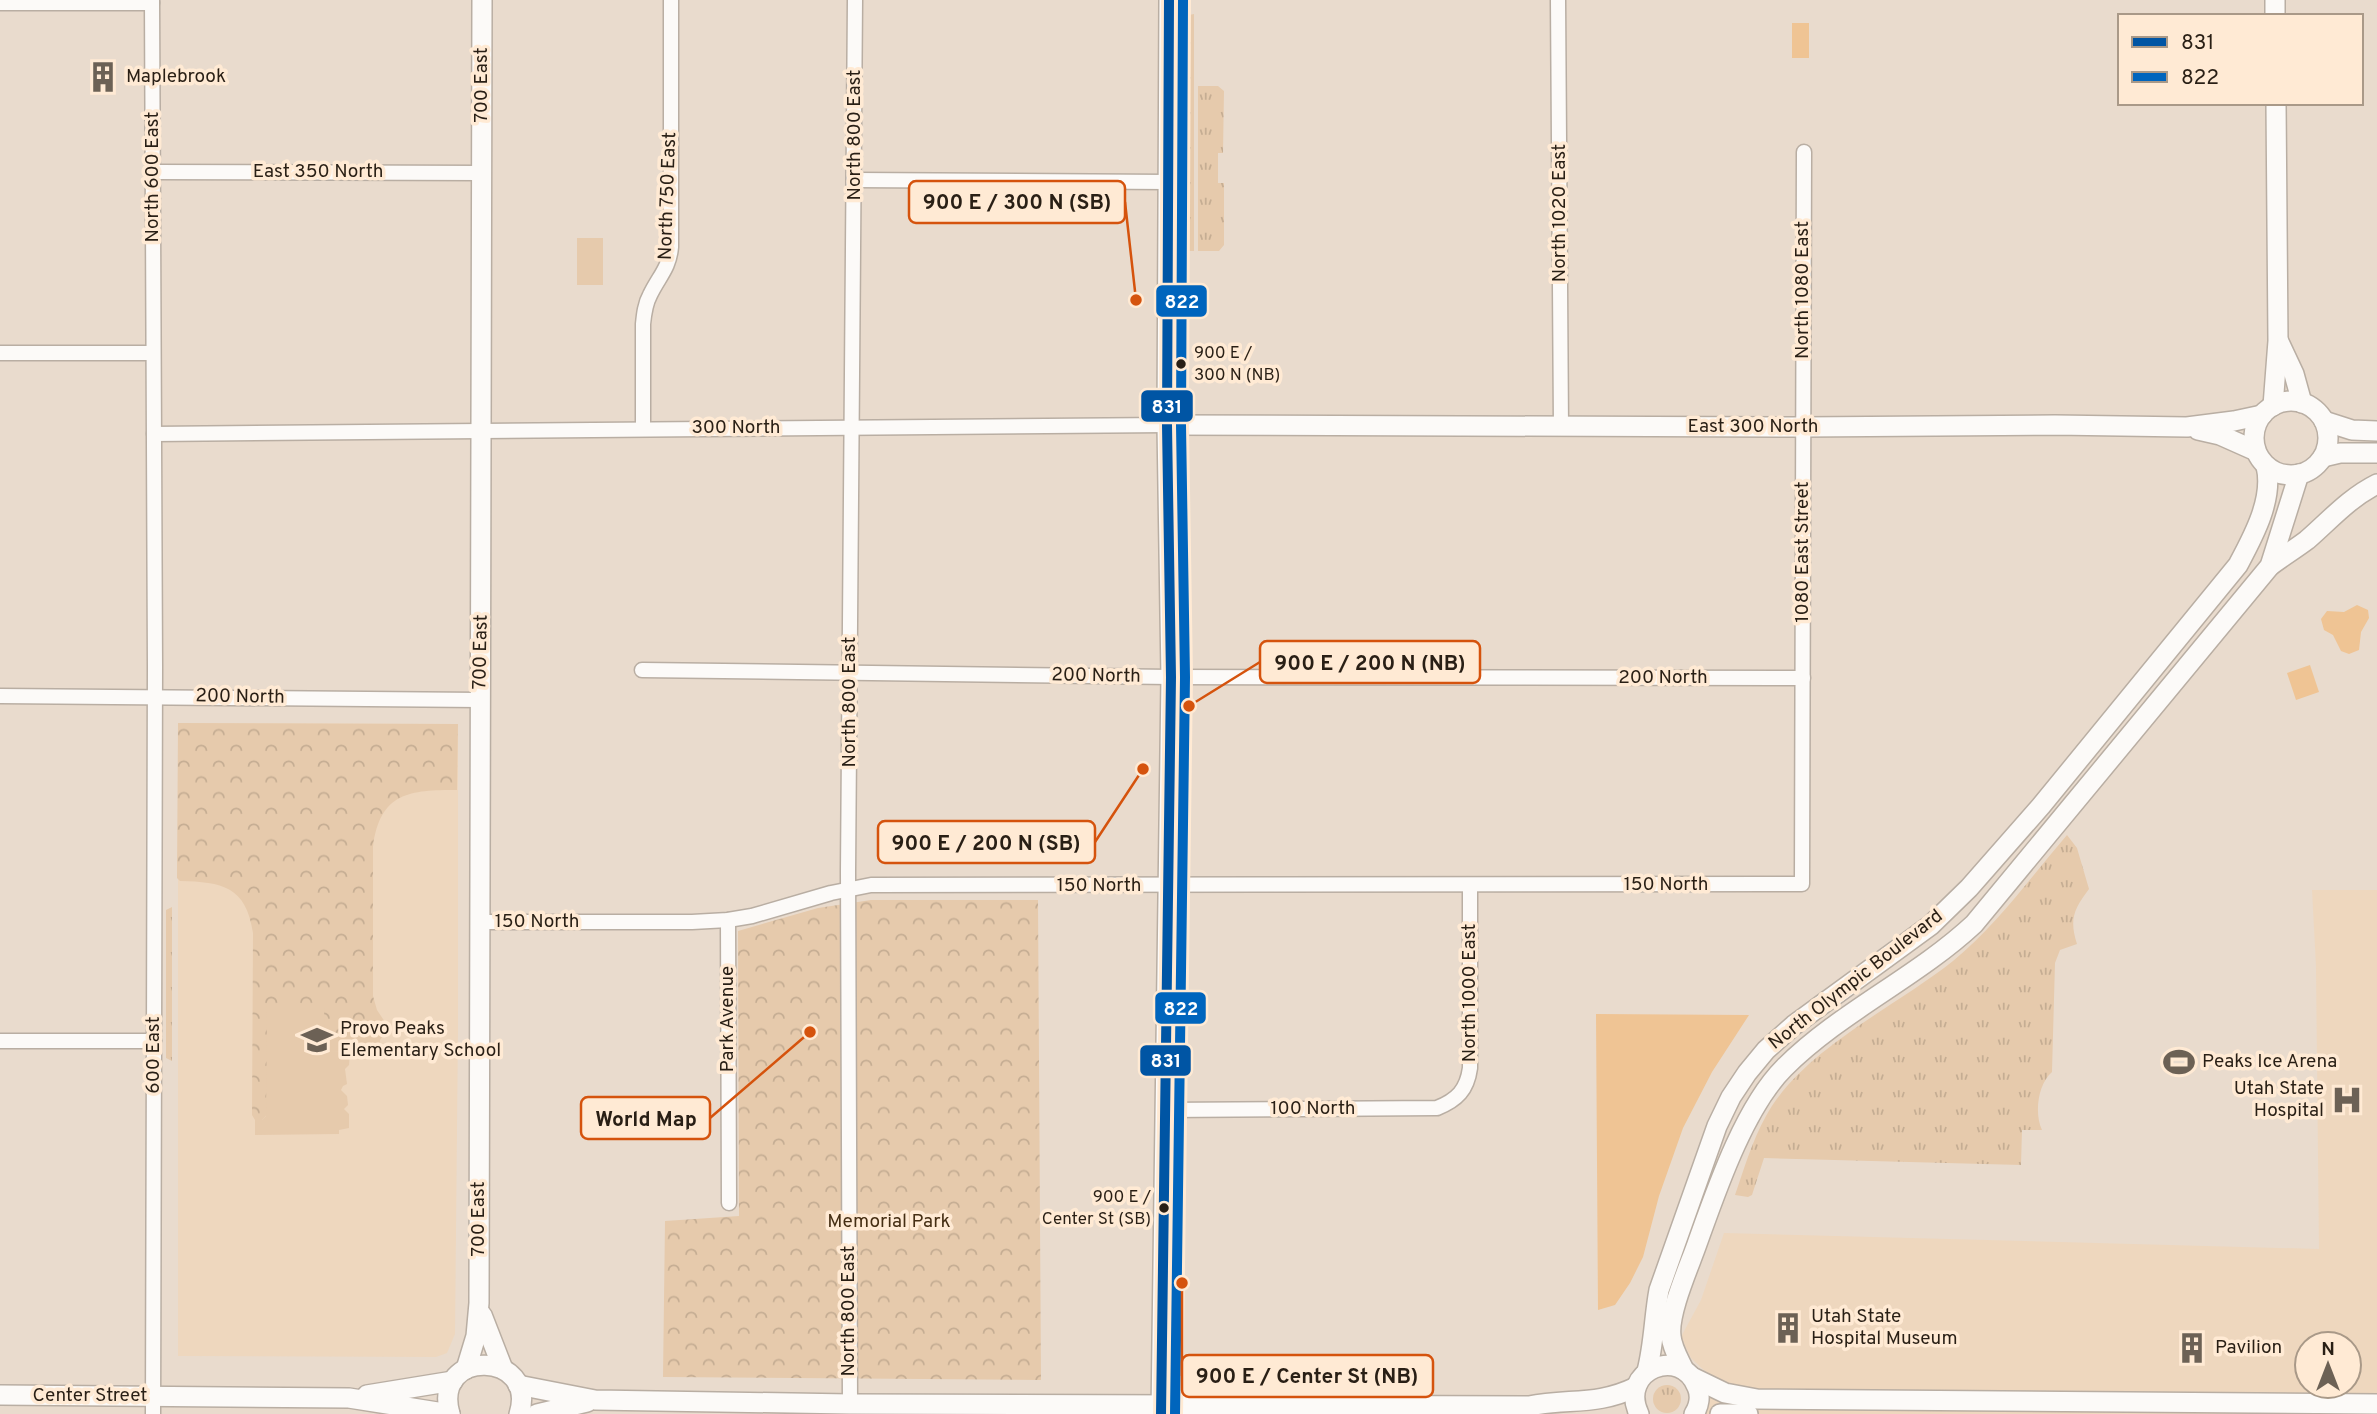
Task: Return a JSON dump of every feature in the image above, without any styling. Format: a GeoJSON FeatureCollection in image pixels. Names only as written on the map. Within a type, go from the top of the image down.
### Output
{"type":"FeatureCollection","features":[{"type":"Feature","properties":{"kind":"street","name":"700 East"},"geometry":{"type":"LineString","coordinates":[[450,1414],[447,1400],[476,1336],[478,1303],[482,0]]}},
{"type":"Feature","properties":{"kind":"street","name":"North 750 East"},"geometry":{"type":"LineString","coordinates":[[643,429],[645,308],[650,294],[665,272],[671,247],[671,0]]}},
{"type":"Feature","properties":{"kind":"street","name":"North 800 East"},"geometry":{"type":"LineString","coordinates":[[849,1404],[849,889],[855,0]]}},
{"type":"Feature","properties":{"kind":"street"},"geometry":{"type":"LineString","coordinates":[[1161,1410],[1171,677],[1167,425],[1169,0]]}},
{"type":"Feature","properties":{"kind":"street","name":"North 1020 East"},"geometry":{"type":"LineString","coordinates":[[1559,0],[1561,426]]}},
{"type":"Feature","properties":{"kind":"street"},"geometry":{"type":"LineString","coordinates":[[0,3],[152,2]]}},
{"type":"Feature","properties":{"kind":"street","name":"North 600 East"},"geometry":{"type":"LineString","coordinates":[[152,2],[153,353]]}},
{"type":"Feature","properties":{"kind":"street"},"geometry":{"type":"LineString","coordinates":[[2267,411],[2278,341],[2276,105]]}},
{"type":"Feature","properties":{"kind":"street","name":"North 1080 East"},"geometry":{"type":"LineString","coordinates":[[1802,427],[1804,152]]}},
{"type":"Feature","properties":{"kind":"street","name":"East 350 North"},"geometry":{"type":"LineString","coordinates":[[153,172],[482,173]]}},
{"type":"Feature","properties":{"kind":"street"},"geometry":{"type":"LineString","coordinates":[[855,180],[1168,182]]}},
{"type":"Feature","properties":{"kind":"street"},"geometry":{"type":"LineString","coordinates":[[2278,341],[2294,374],[2302,403]]}},
{"type":"Feature","properties":{"kind":"street"},"geometry":{"type":"LineString","coordinates":[[0,353],[153,353],[155,696]]}},
{"type":"Feature","properties":{"kind":"street"},"geometry":{"type":"LineString","coordinates":[[2289,401],[2302,403],[2324,421],[2328,444],[2315,467],[2299,474],[2277,473],[2261,458],[2254,436],[2257,424],[2267,411],[2289,401]]}},
{"type":"Feature","properties":{"kind":"street","name":"East 300 North"},"geometry":{"type":"LineString","coordinates":[[1318,425],[2187,427],[2234,421],[2267,411]]}},
{"type":"Feature","properties":{"kind":"street"},"geometry":{"type":"LineString","coordinates":[[2324,421],[2352,430],[2377,431]]}},
{"type":"Feature","properties":{"kind":"street","name":"300 North"},"geometry":{"type":"LineString","coordinates":[[155,434],[1318,425]]}},
{"type":"Feature","properties":{"kind":"street","name":"1080 East Street"},"geometry":{"type":"LineString","coordinates":[[1802,427],[1802,678]]}},
{"type":"Feature","properties":{"kind":"street","name":"East 300 North"},"geometry":{"type":"LineString","coordinates":[[2187,427],[2220,435],[2261,458]]}},
{"type":"Feature","properties":{"kind":"street"},"geometry":{"type":"LineString","coordinates":[[2323,457],[2340,453],[2377,453]]}},
{"type":"Feature","properties":{"kind":"street","name":"North Olympic Boulevard"},"geometry":{"type":"LineString","coordinates":[[1639,1414],[1635,1404],[1653,1344],[1654,1315],[1659,1290],[1717,1126],[1731,1097],[1766,1050],[1794,1025],[1930,925],[1969,888],[2040,806],[2238,565],[2261,514],[2267,485],[2261,458]]}},
{"type":"Feature","properties":{"kind":"street","name":"North Olympic Boulevard"},"geometry":{"type":"LineString","coordinates":[[1695,1414],[1699,1392],[1673,1347],[1671,1324],[1713,1199],[1750,1115],[1762,1095],[1782,1070],[1816,1040],[1951,946],[1974,924],[2270,566],[2299,474]]}},
{"type":"Feature","properties":{"kind":"street"},"geometry":{"type":"LineString","coordinates":[[2270,566],[2306,540],[2336,511],[2364,490],[2377,484]]}},
{"type":"Feature","properties":{"kind":"street","name":"200 North"},"geometry":{"type":"LineString","coordinates":[[642,670],[1171,677],[1802,678]]}},
{"type":"Feature","properties":{"kind":"street","name":"150 North"},"geometry":{"type":"LineString","coordinates":[[479,922],[728,920],[872,885],[1802,884],[1802,678]]}},
{"type":"Feature","properties":{"kind":"street","name":"200 North"},"geometry":{"type":"LineString","coordinates":[[0,696],[480,700]]}},
{"type":"Feature","properties":{"kind":"street","name":"600 East"},"geometry":{"type":"LineString","coordinates":[[153,1405],[155,696]]}},
{"type":"Feature","properties":{"kind":"street","name":"North 1000 East"},"geometry":{"type":"LineString","coordinates":[[1457,1098],[1469,1080],[1471,1068],[1470,885]]}},
{"type":"Feature","properties":{"kind":"street","name":"Park Avenue"},"geometry":{"type":"LineString","coordinates":[[728,920],[729,1203]]}},
{"type":"Feature","properties":{"kind":"street"},"geometry":{"type":"LineString","coordinates":[[0,1041],[155,1041]]}},
{"type":"Feature","properties":{"kind":"street","name":"100 North"},"geometry":{"type":"LineString","coordinates":[[1165,1110],[1437,1108],[1457,1098]]}},
{"type":"Feature","properties":{"kind":"street","name":"700 East"},"geometry":{"type":"LineString","coordinates":[[478,1303],[503,1369],[518,1385]]}},
{"type":"Feature","properties":{"kind":"street","name":"Center Street"},"geometry":{"type":"LineString","coordinates":[[0,1395],[153,1405],[349,1398],[460,1375],[485,1364],[503,1369]]}},
{"type":"Feature","properties":{"kind":"street"},"geometry":{"type":"LineString","coordinates":[[519,1414],[521,1400],[518,1385],[595,1400],[726,1408],[849,1404],[958,1409],[1161,1410],[1529,1406],[1553,1401],[1608,1399],[1665,1365],[1688,1373],[1725,1393],[1757,1399],[1857,1407],[2236,1408],[2377,1404]]}},
{"type":"Feature","properties":{"kind":"street","name":"Center Street"},"geometry":{"type":"LineString","coordinates":[[349,1398],[450,1414]]}},
{"type":"Feature","properties":{"kind":"street"},"geometry":{"type":"LineString","coordinates":[[537,1414],[595,1400]]}},
{"type":"Feature","properties":{"kind":"street"},"geometry":{"type":"LineString","coordinates":[[1529,1406],[1553,1414],[1568,1414]]}},
{"type":"Feature","properties":{"kind":"street"},"geometry":{"type":"LineString","coordinates":[[1720,1414],[1748,1414]]}},
{"type":"Feature","properties":{"kind":"shaded area"},"geometry":{"type":"Polygon","coordinates":[[[1792,23],[1809,23],[1809,58],[1792,58],[1792,23]]]}},
{"type":"Feature","properties":{"kind":"shaded area"},"geometry":{"type":"Polygon","coordinates":[[[2357,605],[2368,610],[2369,618],[2361,632],[2359,650],[2349,654],[2341,651],[2333,635],[2324,630],[2321,619],[2327,611],[2344,612],[2357,605]]]}},
{"type":"Feature","properties":{"kind":"shaded area"},"geometry":{"type":"Polygon","coordinates":[[[2310,665],[2319,692],[2296,700],[2287,673],[2310,665]]]}},
{"type":"Feature","properties":{"kind":"shaded area","name":"Provo Peaks Elementary School"},"geometry":{"type":"Polygon","coordinates":[[[178,723],[458,724],[455,1334],[447,1353],[436,1357],[178,1356],[178,723]]]}},
{"type":"Feature","properties":{"kind":"shaded area","name":"Utah State Hospital"},"geometry":{"type":"Polygon","coordinates":[[[2312,890],[2377,890],[2377,1414],[1705,1414],[1706,1372],[1691,1358],[1682,1339],[1701,1300],[1724,1233],[2319,1249],[2316,966],[2312,890]]]}},
{"type":"Feature","properties":{"kind":"shaded area"},"geometry":{"type":"Polygon","coordinates":[[[1596,1014],[1749,1015],[1712,1072],[1683,1128],[1659,1196],[1643,1257],[1630,1283],[1615,1305],[1598,1310],[1596,1014]]]}},
{"type":"Feature","properties":{"kind":"green space"},"geometry":{"type":"Polygon","coordinates":[[[1194,14],[1194,251],[1189,251],[1189,15],[1194,14]]]}},
{"type":"Feature","properties":{"kind":"green space"},"geometry":{"type":"Polygon","coordinates":[[[1198,86],[1218,86],[1224,91],[1223,153],[1218,153],[1218,183],[1224,183],[1224,245],[1219,251],[1198,251],[1198,86]]]}},
{"type":"Feature","properties":{"kind":"green space"},"geometry":{"type":"Polygon","coordinates":[[[577,238],[603,238],[603,285],[577,285],[577,238]]]}},
{"type":"Feature","properties":{"kind":"green space"},"geometry":{"type":"Polygon","coordinates":[[[178,723],[458,724],[457,790],[425,791],[400,798],[382,815],[377,829],[373,847],[373,996],[377,1010],[389,1028],[380,1040],[380,1051],[325,1052],[262,1120],[255,1120],[252,1115],[253,933],[250,917],[245,905],[230,890],[208,883],[180,881],[177,878],[178,723]]]}},
{"type":"Feature","properties":{"kind":"green space"},"geometry":{"type":"Polygon","coordinates":[[[2067,835],[2077,848],[2089,889],[2074,915],[2073,928],[2077,944],[2060,950],[2055,963],[2052,1072],[2043,1084],[2039,1099],[2038,1115],[2042,1130],[2022,1130],[2021,1165],[1764,1158],[1752,1195],[1735,1195],[1757,1135],[1782,1092],[1826,1050],[1930,978],[1969,947],[1999,917],[2067,835]]]}},
{"type":"Feature","properties":{"kind":"green space","name":"Memorial Park"},"geometry":{"type":"Polygon","coordinates":[[[871,900],[1038,900],[1041,1380],[663,1377],[665,1221],[739,1216],[738,931],[818,908],[871,900]]]}},
{"type":"Feature","properties":{"kind":"green space"},"geometry":{"type":"Polygon","coordinates":[[[172,907],[172,1061],[166,1058],[166,910],[172,907]]]}},
{"type":"Feature","properties":{"kind":"green space"},"geometry":{"type":"Polygon","coordinates":[[[267,1005],[324,1005],[325,1051],[350,1052],[349,1065],[345,1069],[347,1084],[341,1090],[347,1096],[348,1105],[344,1109],[349,1114],[349,1128],[339,1130],[339,1134],[255,1135],[255,1120],[262,1120],[266,1116],[267,1005]]]}},
{"type":"Feature","properties":{"kind":"green space"},"geometry":{"type":"Polygon","coordinates":[[[1667,1385],[1677,1389],[1681,1399],[1677,1409],[1667,1413],[1657,1409],[1653,1399],[1657,1389],[1667,1385]]]}},
{"type":"Feature","properties":{"kind":"transit line","name":"831"},"geometry":{"type":"LineString","coordinates":[[1161,1414],[1171,677],[1167,425],[1169,0]]}},
{"type":"Feature","properties":{"kind":"transit line","name":"822"},"geometry":{"type":"LineString","coordinates":[[1175,1414],[1185,677],[1181,425],[1183,0]]}},
{"type":"Feature","properties":{"kind":"place","name":"Maplebrook"},"geometry":{"type":"Point","coordinates":[103,77]}},
{"type":"Feature","properties":{"kind":"place","name":"900 E / 300 N (SB)"},"geometry":{"type":"Point","coordinates":[1136,300]}},
{"type":"Feature","properties":{"kind":"place","name":"900 E / 300 N (NB)"},"geometry":{"type":"Point","coordinates":[1181,364]}},
{"type":"Feature","properties":{"kind":"place","name":"900 E / 200 N (NB)"},"geometry":{"type":"Point","coordinates":[1189,706]}},
{"type":"Feature","properties":{"kind":"place","name":"900 E / 200 N (SB)"},"geometry":{"type":"Point","coordinates":[1143,769]}},
{"type":"Feature","properties":{"kind":"place","name":"World Map"},"geometry":{"type":"Point","coordinates":[810,1032]}},
{"type":"Feature","properties":{"kind":"place","name":"Provo Peaks Elementary School"},"geometry":{"type":"Point","coordinates":[317,1040]}},
{"type":"Feature","properties":{"kind":"place","name":"Peaks Ice Arena"},"geometry":{"type":"Point","coordinates":[2179,1062]}},
{"type":"Feature","properties":{"kind":"place","name":"Utah State Hospital"},"geometry":{"type":"Point","coordinates":[2347,1100]}},
{"type":"Feature","properties":{"kind":"place","name":"900 E / Center St (SB)"},"geometry":{"type":"Point","coordinates":[1164,1208]}},
{"type":"Feature","properties":{"kind":"place","name":"900 E / Center St (NB)"},"geometry":{"type":"Point","coordinates":[1182,1283]}},
{"type":"Feature","properties":{"kind":"place","name":"Utah State Hospital Museum"},"geometry":{"type":"Point","coordinates":[1788,1328]}},
{"type":"Feature","properties":{"kind":"place","name":"Pavilion"},"geometry":{"type":"Point","coordinates":[2192,1348]}}]}
